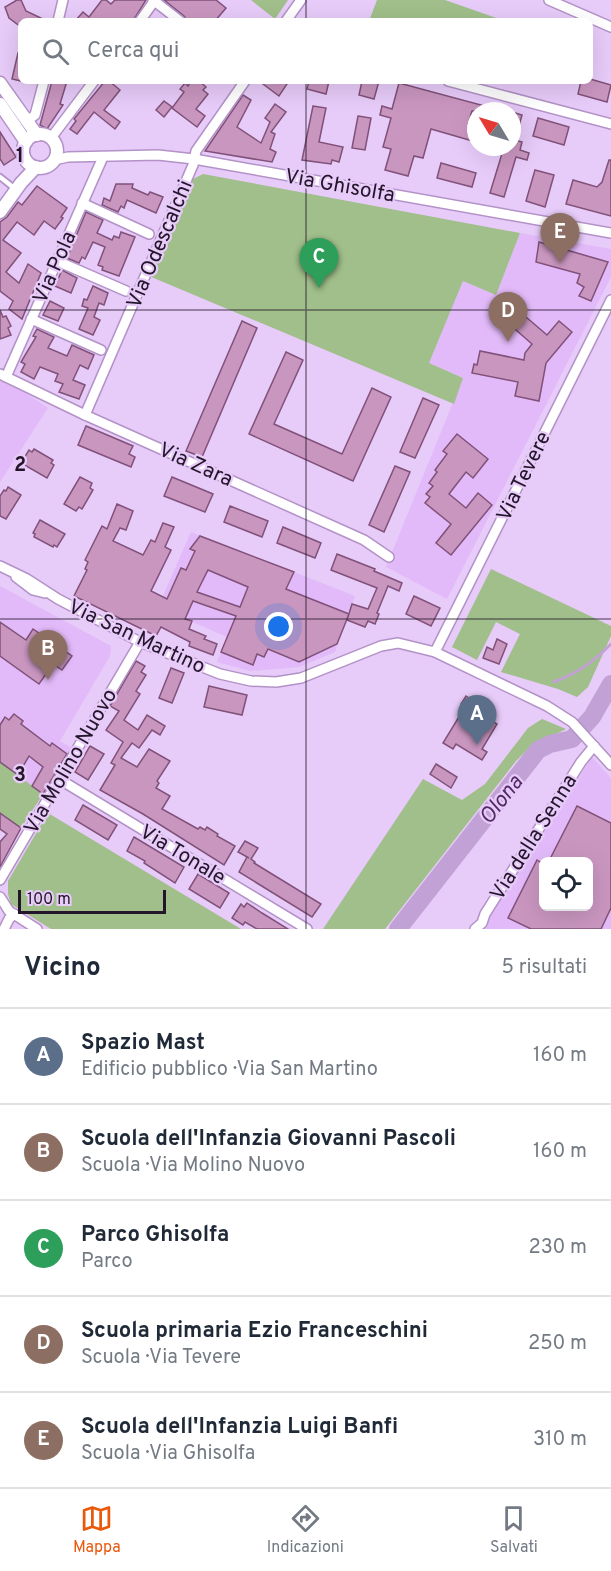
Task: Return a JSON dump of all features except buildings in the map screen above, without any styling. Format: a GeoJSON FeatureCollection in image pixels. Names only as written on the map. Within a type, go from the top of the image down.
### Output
{"type":"FeatureCollection","features":[{"type":"Feature","properties":{"kind":"street"},"geometry":{"type":"LineString","coordinates":[[59,18],[63,0]]}},
{"type":"Feature","properties":{"kind":"street"},"geometry":{"type":"LineString","coordinates":[[142,18],[154,0],[176,18]]}},
{"type":"Feature","properties":{"kind":"street"},"geometry":{"type":"LineString","coordinates":[[288,18],[301,0]]}},
{"type":"Feature","properties":{"kind":"street"},"geometry":{"type":"LineString","coordinates":[[549,0],[590,18]]}},
{"type":"Feature","properties":{"kind":"street"},"geometry":{"type":"LineString","coordinates":[[593,19],[611,27]]}},
{"type":"Feature","properties":{"kind":"street"},"geometry":{"type":"LineString","coordinates":[[0,83],[27,121],[31,138],[24,155],[32,165],[46,166],[92,84]]}},
{"type":"Feature","properties":{"kind":"street"},"geometry":{"type":"LineString","coordinates":[[27,121],[35,115],[43,84]]}},
{"type":"Feature","properties":{"kind":"street","name":"Via Odescalchi"},"geometry":{"type":"LineString","coordinates":[[85,415],[202,142],[243,84]]}},
{"type":"Feature","properties":{"kind":"street"},"geometry":{"type":"LineString","coordinates":[[459,84],[611,124]]}},
{"type":"Feature","properties":{"kind":"street"},"geometry":{"type":"LineString","coordinates":[[0,104],[31,138]]}},
{"type":"Feature","properties":{"kind":"street"},"geometry":{"type":"LineString","coordinates":[[31,138],[47,135],[54,149]]}},
{"type":"Feature","properties":{"kind":"street","name":"Via Ghisolfa"},"geometry":{"type":"LineString","coordinates":[[54,149],[68,157],[158,155],[194,159],[611,232]]}},
{"type":"Feature","properties":{"kind":"street","name":"Via Pola"},"geometry":{"type":"LineString","coordinates":[[3,375],[31,319],[103,157]]}},
{"type":"Feature","properties":{"kind":"street"},"geometry":{"type":"LineString","coordinates":[[0,212],[32,165]]}},
{"type":"Feature","properties":{"kind":"street"},"geometry":{"type":"LineString","coordinates":[[82,203],[149,234]]}},
{"type":"Feature","properties":{"kind":"street"},"geometry":{"type":"LineString","coordinates":[[57,261],[126,291]]}},
{"type":"Feature","properties":{"kind":"street","name":"Via Tevere"},"geometry":{"type":"LineString","coordinates":[[435,652],[611,300]]}},
{"type":"Feature","properties":{"kind":"street"},"geometry":{"type":"LineString","coordinates":[[31,319],[101,350]]}},
{"type":"Feature","properties":{"kind":"street","name":"Via Zara"},"geometry":{"type":"LineString","coordinates":[[3,375],[85,415],[364,540],[389,557]]}},
{"type":"Feature","properties":{"kind":"street","name":"Via San Martino"},"geometry":{"type":"LineString","coordinates":[[0,566],[33,590],[51,594],[140,642],[220,674],[251,681],[276,682],[301,678],[381,646],[393,644],[411,645],[435,652],[547,706],[572,722],[611,765]]}},
{"type":"Feature","properties":{"kind":"street","name":"Via Molino Nuovo"},"geometry":{"type":"LineString","coordinates":[[0,880],[140,642]]}},
{"type":"Feature","properties":{"kind":"street","name":"Via della Senna"},"geometry":{"type":"LineString","coordinates":[[480,927],[484,914],[591,742]]}},
{"type":"Feature","properties":{"kind":"street","name":"Via Tonale"},"geometry":{"type":"LineString","coordinates":[[59,779],[307,929]]}},
{"type":"Feature","properties":{"kind":"street"},"geometry":{"type":"LineString","coordinates":[[0,897],[14,914],[37,929]]}},
{"type":"Feature","properties":{"kind":"street"},"geometry":{"type":"LineString","coordinates":[[4,929],[14,914]]}},
{"type":"Feature","properties":{"kind":"lane"},"geometry":{"type":"LineString","coordinates":[[0,177],[19,186]]}},
{"type":"Feature","properties":{"kind":"shaded area"},"geometry":{"type":"Polygon","coordinates":[[[520,233],[611,249],[611,277],[447,599],[386,567],[463,378],[429,363],[463,281],[496,295],[520,233]]]}},
{"type":"Feature","properties":{"kind":"shaded area"},"geometry":{"type":"Polygon","coordinates":[[[0,376],[48,408],[0,482],[0,376]]]}},
{"type":"Feature","properties":{"kind":"shaded area"},"geometry":{"type":"Polygon","coordinates":[[[191,532],[355,596],[335,652],[299,667],[277,669],[250,671],[217,662],[227,637],[158,607],[191,532]]]}},
{"type":"Feature","properties":{"kind":"shaded area"},"geometry":{"type":"Polygon","coordinates":[[[0,586],[111,646],[110,656],[60,741],[72,748],[43,794],[0,762],[0,586]]]}},
{"type":"Feature","properties":{"kind":"shaded area"},"geometry":{"type":"Polygon","coordinates":[[[592,757],[611,778],[611,929],[480,929],[592,757]]]}},
{"type":"Feature","properties":{"kind":"green space"},"geometry":{"type":"Polygon","coordinates":[[[251,0],[288,0],[274,18],[251,0]]]}},
{"type":"Feature","properties":{"kind":"green space"},"geometry":{"type":"Polygon","coordinates":[[[377,0],[445,0],[496,18],[370,18],[377,0]]]}},
{"type":"Feature","properties":{"kind":"green space"},"geometry":{"type":"Polygon","coordinates":[[[203,174],[520,233],[496,295],[463,281],[429,363],[463,378],[454,404],[149,276],[193,179],[203,174]]]}},
{"type":"Feature","properties":{"kind":"green space"},"geometry":{"type":"Polygon","coordinates":[[[491,569],[611,626],[611,636],[588,687],[577,697],[501,672],[520,634],[496,622],[477,660],[452,647],[491,569]]]}},
{"type":"Feature","properties":{"kind":"green space"},"geometry":{"type":"Polygon","coordinates":[[[542,719],[566,729],[530,747],[516,761],[385,929],[323,929],[423,779],[462,800],[485,784],[528,728],[542,719]]]}},
{"type":"Feature","properties":{"kind":"green space"},"geometry":{"type":"Polygon","coordinates":[[[0,762],[43,794],[21,828],[0,813],[0,762]]]}},
{"type":"Feature","properties":{"kind":"green space"},"geometry":{"type":"Polygon","coordinates":[[[48,813],[241,929],[51,929],[11,904],[8,894],[8,881],[48,813]]]}},
{"type":"Feature","properties":{"kind":"waterway"},"geometry":{"type":"LineString","coordinates":[[554,682],[585,666],[611,644]]}},
{"type":"Feature","properties":{"kind":"waterway","name":"Olona"},"geometry":{"type":"LineString","coordinates":[[398,929],[538,750],[550,744],[572,739],[592,717],[611,684]]}},
{"type":"Feature","properties":{"kind":"place","name":"Scuola dell'Infanzia Luigi Banfi"},"geometry":{"type":"Point","coordinates":[560,263]}},
{"type":"Feature","properties":{"kind":"place","name":"Parco Ghisolfa"},"geometry":{"type":"Point","coordinates":[319,288]}},
{"type":"Feature","properties":{"kind":"place","name":"Scuola primaria Ezio Franceschini"},"geometry":{"type":"Point","coordinates":[508,342]}},
{"type":"Feature","properties":{"kind":"place","name":"Scuola dell'Infanzia Giovanni Pascoli"},"geometry":{"type":"Point","coordinates":[48,680]}},
{"type":"Feature","properties":{"kind":"place","name":"Spazio Mast"},"geometry":{"type":"Point","coordinates":[477,745]}}]}
